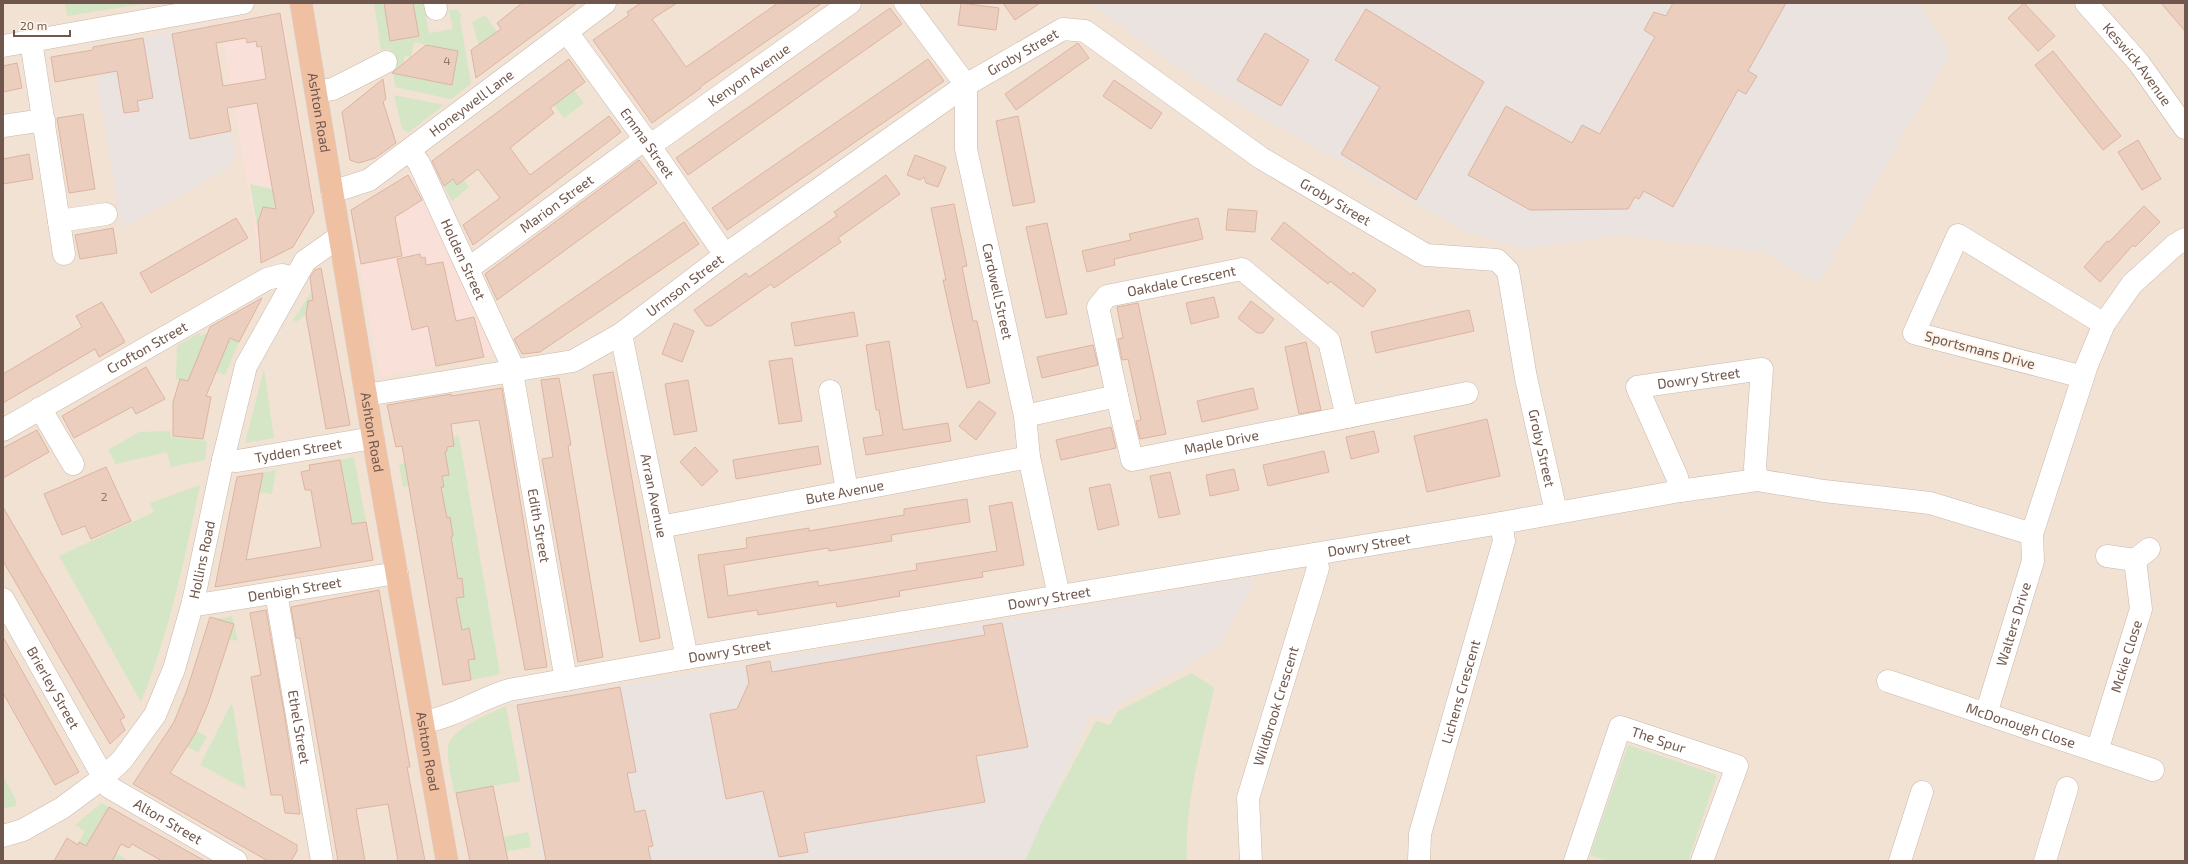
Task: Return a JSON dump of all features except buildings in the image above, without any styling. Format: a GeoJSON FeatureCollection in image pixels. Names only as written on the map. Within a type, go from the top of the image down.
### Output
{"type":"FeatureCollection","features":[{"type":"Feature","properties":{"kind":"highway","name":"Ashton Road"},"geometry":{"type":"LineString","coordinates":[[301,3],[373,438],[448,861]]}},
{"type":"Feature","properties":{"kind":"street"},"geometry":{"type":"LineString","coordinates":[[3,46],[243,3]]}},
{"type":"Feature","properties":{"kind":"street","name":"Kenyon Avenue"},"geometry":{"type":"LineString","coordinates":[[647,142],[658,140],[850,3]]}},
{"type":"Feature","properties":{"kind":"street"},"geometry":{"type":"LineString","coordinates":[[905,3],[966,85]]}},
{"type":"Feature","properties":{"kind":"street","name":"Keswick Avenue"},"geometry":{"type":"LineString","coordinates":[[2086,3],[2138,64],[2185,128]]}},
{"type":"Feature","properties":{"kind":"street","name":"Honeywell Lane"},"geometry":{"type":"LineString","coordinates":[[332,192],[369,180],[410,151],[600,5]]}},
{"type":"Feature","properties":{"kind":"street","name":"Groby Street"},"geometry":{"type":"LineString","coordinates":[[966,85],[1063,29],[1085,31],[1260,158],[1426,255],[1478,257],[1497,260],[1508,271],[1526,378],[1556,512]]}},
{"type":"Feature","properties":{"kind":"street","name":"Emma Street"},"geometry":{"type":"LineString","coordinates":[[566,32],[647,142],[725,255]]}},
{"type":"Feature","properties":{"kind":"street"},"geometry":{"type":"LineString","coordinates":[[31,41],[64,254]]}},
{"type":"Feature","properties":{"kind":"street"},"geometry":{"type":"LineString","coordinates":[[316,92],[333,89],[386,62]]}},
{"type":"Feature","properties":{"kind":"street","name":"Urmson Street"},"geometry":{"type":"LineString","coordinates":[[366,395],[573,361],[621,334],[725,255],[966,85]]}},
{"type":"Feature","properties":{"kind":"street","name":"Cardwell Street"},"geometry":{"type":"LineString","coordinates":[[966,85],[966,149],[1026,416],[1029,457],[1059,596]]}},
{"type":"Feature","properties":{"kind":"street"},"geometry":{"type":"LineString","coordinates":[[3,126],[44,120]]}},
{"type":"Feature","properties":{"kind":"street","name":"Marion Street"},"geometry":{"type":"LineString","coordinates":[[467,267],[476,263],[638,144],[647,142]]}},
{"type":"Feature","properties":{"kind":"street","name":"Holden Street"},"geometry":{"type":"LineString","coordinates":[[410,151],[419,163],[510,361],[512,371]]}},
{"type":"Feature","properties":{"kind":"street"},"geometry":{"type":"LineString","coordinates":[[59,221],[106,214]]}},
{"type":"Feature","properties":{"kind":"street","name":"Sportsmans Drive"},"geometry":{"type":"LineString","coordinates":[[2083,377],[1914,333],[1958,236],[2104,324]]}},
{"type":"Feature","properties":{"kind":"street","name":"Hollins Road"},"geometry":{"type":"LineString","coordinates":[[3,836],[23,830],[62,808],[104,777],[122,760],[155,715],[174,669],[193,602],[223,460],[246,366],[294,278],[305,261],[339,237]]}},
{"type":"Feature","properties":{"kind":"street"},"geometry":{"type":"LineString","coordinates":[[2032,534],[2083,377],[2104,324],[2132,284],[2175,244],[2185,239]]}},
{"type":"Feature","properties":{"kind":"street","name":"Oakdale Crescent"},"geometry":{"type":"LineString","coordinates":[[1117,396],[1098,307],[1107,296],[1242,269],[1329,341],[1347,417]]}},
{"type":"Feature","properties":{"kind":"street","name":"Crofton Street"},"geometry":{"type":"LineString","coordinates":[[3,430],[266,279],[282,275],[294,278]]}},
{"type":"Feature","properties":{"kind":"street","name":"Arran Avenue"},"geometry":{"type":"LineString","coordinates":[[621,334],[687,658]]}},
{"type":"Feature","properties":{"kind":"street","name":"Dowry Street"},"geometry":{"type":"LineString","coordinates":[[1680,491],[1677,477],[1637,387],[1762,369],[1755,467],[1757,480]]}},
{"type":"Feature","properties":{"kind":"street","name":"Edith Street"},"geometry":{"type":"LineString","coordinates":[[512,371],[566,680]]}},
{"type":"Feature","properties":{"kind":"street"},"geometry":{"type":"LineString","coordinates":[[830,391],[848,491]]}},
{"type":"Feature","properties":{"kind":"street","name":"Maple Drive"},"geometry":{"type":"LineString","coordinates":[[1117,396],[1132,460],[1467,393]]}},
{"type":"Feature","properties":{"kind":"street"},"geometry":{"type":"LineString","coordinates":[[1026,416],[1117,396]]}},
{"type":"Feature","properties":{"kind":"street"},"geometry":{"type":"LineString","coordinates":[[40,408],[73,464]]}},
{"type":"Feature","properties":{"kind":"street","name":"Tydden Street"},"geometry":{"type":"LineString","coordinates":[[223,460],[237,461],[373,438]]}},
{"type":"Feature","properties":{"kind":"street","name":"Bute Avenue"},"geometry":{"type":"LineString","coordinates":[[660,526],[1029,457]]}},
{"type":"Feature","properties":{"kind":"street","name":"Dowry Street"},"geometry":{"type":"LineString","coordinates":[[423,722],[443,718],[491,696],[509,690],[687,658],[1501,523],[1680,491],[1757,480],[1824,491],[1930,502],[2032,534]]}},
{"type":"Feature","properties":{"kind":"street","name":"Lichens Crescent"},"geometry":{"type":"LineString","coordinates":[[1419,861],[1420,834],[1504,541],[1501,523]]}},
{"type":"Feature","properties":{"kind":"street","name":"Walters Drive"},"geometry":{"type":"LineString","coordinates":[[1986,714],[2033,561],[2032,534]]}},
{"type":"Feature","properties":{"kind":"street","name":"Wildbrook Crescent"},"geometry":{"type":"LineString","coordinates":[[1251,861],[1248,798],[1318,568],[1315,554]]}},
{"type":"Feature","properties":{"kind":"street","name":"Mckie Close"},"geometry":{"type":"LineString","coordinates":[[2097,751],[2141,609],[2142,554],[2107,556]]}},
{"type":"Feature","properties":{"kind":"street","name":"Denbigh Street"},"geometry":{"type":"LineString","coordinates":[[193,602],[203,604],[397,573]]}},
{"type":"Feature","properties":{"kind":"street","name":"Ethel Street"},"geometry":{"type":"LineString","coordinates":[[276,593],[322,861]]}},
{"type":"Feature","properties":{"kind":"street","name":"Brierley Street"},"geometry":{"type":"LineString","coordinates":[[3,599],[104,777]]}},
{"type":"Feature","properties":{"kind":"street","name":"McDonough Close"},"geometry":{"type":"LineString","coordinates":[[1888,681],[2153,770]]}},
{"type":"Feature","properties":{"kind":"street","name":"The Spur"},"geometry":{"type":"LineString","coordinates":[[1575,861],[1620,727],[1737,766],[1702,861]]}},
{"type":"Feature","properties":{"kind":"street","name":"Alton Street"},"geometry":{"type":"LineString","coordinates":[[104,777],[109,787],[236,861]]}},
{"type":"Feature","properties":{"kind":"street"},"geometry":{"type":"LineString","coordinates":[[2045,861],[2067,788]]}},
{"type":"Feature","properties":{"kind":"street"},"geometry":{"type":"LineString","coordinates":[[1900,861],[1922,792]]}},
{"type":"Feature","properties":{"kind":"shaded area"},"geometry":{"type":"Polygon","coordinates":[[[3,3],[2185,3],[2185,861],[3,861],[3,3]]]}},
{"type":"Feature","properties":{"kind":"shaded area"},"geometry":{"type":"Polygon","coordinates":[[[1088,3],[1919,3],[1950,53],[1818,283],[1763,252],[1617,235],[1520,249],[1462,230],[1201,83],[1088,3]]]}},
{"type":"Feature","properties":{"kind":"shaded area"},"geometry":{"type":"Polygon","coordinates":[[[282,12],[315,209],[297,245],[261,264],[220,22],[282,12]]]}},
{"type":"Feature","properties":{"kind":"shaded area"},"geometry":{"type":"Polygon","coordinates":[[[213,25],[235,156],[230,167],[122,228],[91,46],[213,25]]]}},
{"type":"Feature","properties":{"kind":"shaded area"},"geometry":{"type":"Polygon","coordinates":[[[410,172],[494,354],[380,377],[350,211],[410,172]]]}},
{"type":"Feature","properties":{"kind":"shaded area"},"geometry":{"type":"Polygon","coordinates":[[[1257,577],[1217,648],[1117,706],[1108,718],[1092,714],[1025,861],[542,861],[515,703],[1257,577]]]}},
{"type":"Feature","properties":{"kind":"green space"},"geometry":{"type":"Polygon","coordinates":[[[65,3],[148,3],[67,16],[65,3]]]}},
{"type":"Feature","properties":{"kind":"green space"},"geometry":{"type":"Polygon","coordinates":[[[374,3],[384,3],[390,41],[410,38],[416,23],[413,3],[424,3],[429,33],[453,29],[449,10],[457,9],[462,16],[460,19],[471,84],[451,99],[395,87],[390,49],[381,50],[374,3]],[[414,42],[411,57],[405,56],[401,74],[451,50],[414,42]]]}},
{"type":"Feature","properties":{"kind":"green space"},"geometry":{"type":"Polygon","coordinates":[[[485,15],[497,32],[479,45],[472,22],[485,15]]]}},
{"type":"Feature","properties":{"kind":"green space"},"geometry":{"type":"Polygon","coordinates":[[[574,90],[584,103],[564,118],[554,105],[574,90]]]}},
{"type":"Feature","properties":{"kind":"green space"},"geometry":{"type":"Polygon","coordinates":[[[394,95],[444,105],[409,132],[402,129],[394,95]]]}},
{"type":"Feature","properties":{"kind":"green space"},"geometry":{"type":"Polygon","coordinates":[[[453,179],[464,180],[469,187],[452,201],[444,186],[453,179]]]}},
{"type":"Feature","properties":{"kind":"green space"},"geometry":{"type":"Polygon","coordinates":[[[250,184],[272,189],[286,198],[274,200],[275,209],[285,207],[285,211],[263,207],[260,216],[266,234],[259,238],[250,184]]]}},
{"type":"Feature","properties":{"kind":"green space"},"geometry":{"type":"Polygon","coordinates":[[[312,291],[313,300],[308,301],[306,315],[296,322],[293,320],[312,291]]]}},
{"type":"Feature","properties":{"kind":"green space"},"geometry":{"type":"Polygon","coordinates":[[[210,331],[220,332],[239,342],[225,375],[216,372],[226,347],[194,383],[176,379],[177,346],[199,333],[201,336],[210,331]]]}},
{"type":"Feature","properties":{"kind":"green space"},"geometry":{"type":"Polygon","coordinates":[[[264,369],[274,438],[245,443],[264,369]]]}},
{"type":"Feature","properties":{"kind":"green space"},"geometry":{"type":"Polygon","coordinates":[[[170,431],[171,437],[207,441],[205,460],[171,467],[167,452],[116,464],[108,450],[139,432],[170,431]]]}},
{"type":"Feature","properties":{"kind":"green space"},"geometry":{"type":"Polygon","coordinates":[[[459,436],[500,674],[471,680],[468,660],[475,659],[473,647],[466,648],[463,636],[470,634],[469,629],[462,630],[456,598],[464,596],[463,591],[454,586],[463,585],[462,578],[458,579],[454,555],[449,555],[449,518],[442,519],[444,506],[443,499],[437,488],[444,487],[442,480],[403,487],[399,464],[405,463],[409,482],[448,475],[433,454],[447,451],[447,447],[454,446],[453,437],[459,436]]]}},
{"type":"Feature","properties":{"kind":"green space"},"geometry":{"type":"Polygon","coordinates":[[[354,457],[366,522],[352,524],[340,460],[354,457]]]}},
{"type":"Feature","properties":{"kind":"green space"},"geometry":{"type":"Polygon","coordinates":[[[276,470],[272,494],[259,492],[263,473],[276,470]]]}},
{"type":"Feature","properties":{"kind":"green space"},"geometry":{"type":"Polygon","coordinates":[[[200,485],[182,568],[168,622],[141,702],[59,556],[154,512],[150,503],[200,485]]]}},
{"type":"Feature","properties":{"kind":"green space"},"geometry":{"type":"Polygon","coordinates":[[[232,616],[238,641],[229,639],[215,619],[232,616]]]}},
{"type":"Feature","properties":{"kind":"green space"},"geometry":{"type":"Polygon","coordinates":[[[1192,673],[1214,688],[1199,752],[1191,795],[1188,817],[1187,861],[1025,861],[1043,820],[1096,721],[1110,725],[1118,711],[1192,673]]]}},
{"type":"Feature","properties":{"kind":"green space"},"geometry":{"type":"Polygon","coordinates":[[[231,704],[233,707],[246,789],[200,765],[231,704]]]}},
{"type":"Feature","properties":{"kind":"green space"},"geometry":{"type":"Polygon","coordinates":[[[506,706],[520,781],[454,793],[448,760],[448,749],[450,742],[455,735],[471,723],[506,706]]]}},
{"type":"Feature","properties":{"kind":"green space"},"geometry":{"type":"Polygon","coordinates":[[[196,731],[207,736],[198,753],[187,746],[196,731]]]}},
{"type":"Feature","properties":{"kind":"green space"},"geometry":{"type":"Polygon","coordinates":[[[1628,745],[1717,775],[1688,861],[1608,861],[1590,855],[1628,745]]]}},
{"type":"Feature","properties":{"kind":"green space"},"geometry":{"type":"Polygon","coordinates":[[[3,776],[16,800],[16,806],[3,808],[3,776]]]}},
{"type":"Feature","properties":{"kind":"green space"},"geometry":{"type":"Polygon","coordinates":[[[101,803],[109,807],[93,835],[96,841],[129,861],[92,861],[79,842],[85,831],[75,825],[101,803]]]}},
{"type":"Feature","properties":{"kind":"green space"},"geometry":{"type":"Polygon","coordinates":[[[528,832],[531,847],[497,853],[503,837],[528,832]]]}}]}
